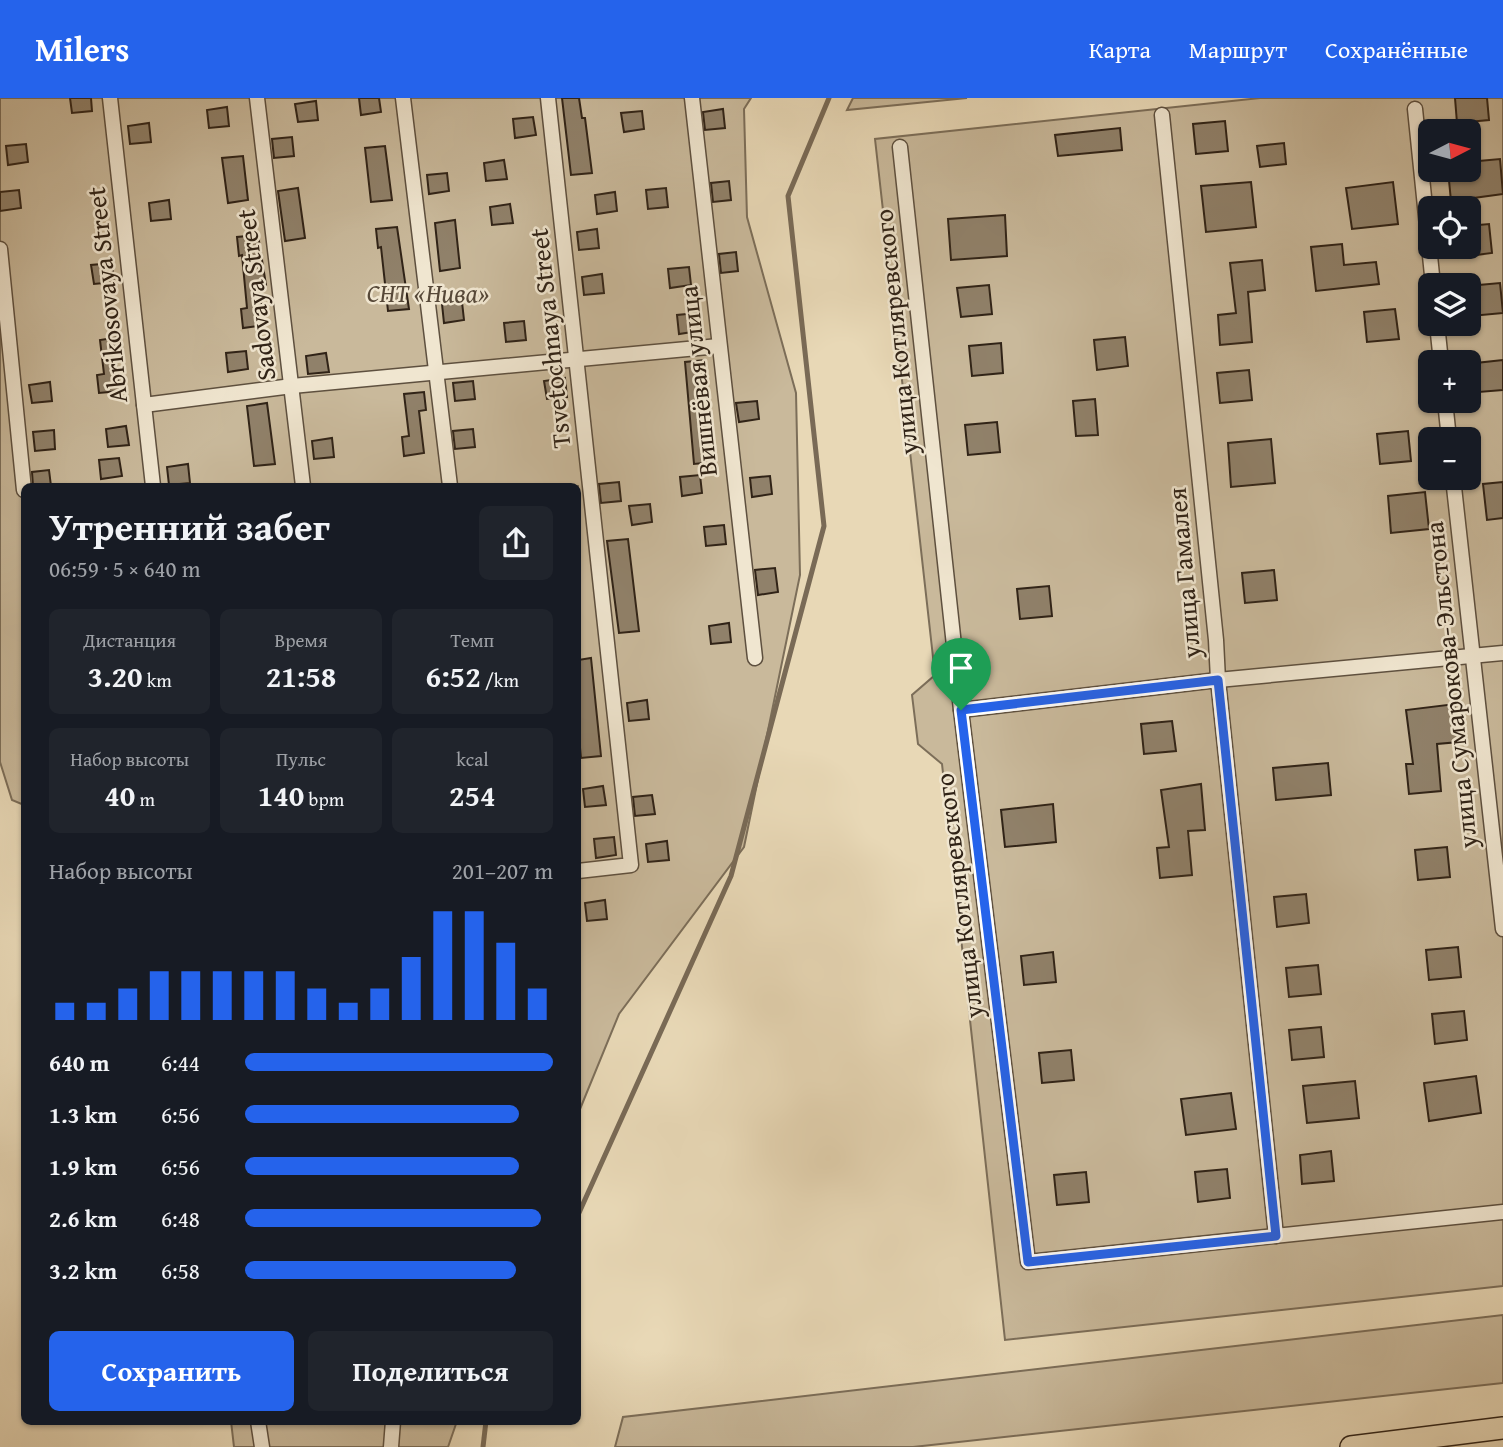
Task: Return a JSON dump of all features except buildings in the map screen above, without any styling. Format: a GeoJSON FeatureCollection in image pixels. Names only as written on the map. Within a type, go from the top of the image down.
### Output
{"type":"FeatureCollection","features":[{"type":"Feature","properties":{"kind":"main road"},"geometry":{"type":"LineString","coordinates":[[1351,1447],[1503,1428]]}},
{"type":"Feature","properties":{"kind":"street","name":"Abrikosovaya Street"},"geometry":{"type":"LineString","coordinates":[[110,98],[153,483]]}},
{"type":"Feature","properties":{"kind":"street","name":"Sadovaya Street"},"geometry":{"type":"LineString","coordinates":[[257,98],[303,483]]}},
{"type":"Feature","properties":{"kind":"street"},"geometry":{"type":"LineString","coordinates":[[403,98],[450,483]]}},
{"type":"Feature","properties":{"kind":"street","name":"Tsvetochnaya Street"},"geometry":{"type":"LineString","coordinates":[[548,98],[631,865],[581,871]]}},
{"type":"Feature","properties":{"kind":"street","name":"Вишнёвая улица"},"geometry":{"type":"LineString","coordinates":[[692,98],[755,658]]}},
{"type":"Feature","properties":{"kind":"street"},"geometry":{"type":"LineString","coordinates":[[1415,109],[1432,273]]}},
{"type":"Feature","properties":{"kind":"street","name":"улица Гамалея"},"geometry":{"type":"LineString","coordinates":[[1162,115],[1276,1236]]}},
{"type":"Feature","properties":{"kind":"street","name":"улица Котляревского"},"geometry":{"type":"LineString","coordinates":[[901,148],[961,710],[1028,1262],[1276,1236]]}},
{"type":"Feature","properties":{"kind":"street"},"geometry":{"type":"LineString","coordinates":[[0,249],[23,483]]}},
{"type":"Feature","properties":{"kind":"street"},"geometry":{"type":"LineString","coordinates":[[144,405],[292,386],[719,345]]}},
{"type":"Feature","properties":{"kind":"street","name":"улица Сумарокова-Эльстона"},"geometry":{"type":"LineString","coordinates":[[1454,490],[1503,929]]}},
{"type":"Feature","properties":{"kind":"street"},"geometry":{"type":"LineString","coordinates":[[961,710],[1218,680],[1503,653]]}},
{"type":"Feature","properties":{"kind":"street"},"geometry":{"type":"LineString","coordinates":[[1276,1236],[1503,1212]]}},
{"type":"Feature","properties":{"kind":"street"},"geometry":{"type":"LineString","coordinates":[[259,1425],[262,1447]]}},
{"type":"Feature","properties":{"kind":"street"},"geometry":{"type":"LineString","coordinates":[[391,1447],[393,1425]]}},
{"type":"Feature","properties":{"kind":"green space","name":"СНТ «Нива»"},"geometry":{"type":"Polygon","coordinates":[[[0,98],[751,98],[744,109],[747,217],[796,393],[800,575],[744,847],[619,1014],[581,1107],[581,483],[21,483],[21,804],[12,800],[0,762],[0,98]]]}},
{"type":"Feature","properties":{"kind":"green space"},"geometry":{"type":"Polygon","coordinates":[[[853,98],[967,98],[847,110],[853,98]]]}},
{"type":"Feature","properties":{"kind":"green space"},"geometry":{"type":"Polygon","coordinates":[[[1260,98],[1503,98],[1503,1286],[1005,1340],[942,764],[918,744],[912,695],[935,675],[875,139],[1260,98]]]}},
{"type":"Feature","properties":{"kind":"green space"},"geometry":{"type":"Polygon","coordinates":[[[1503,1315],[1503,1383],[913,1447],[615,1447],[623,1417],[1503,1315]]]}},
{"type":"Feature","properties":{"kind":"green space"},"geometry":{"type":"Polygon","coordinates":[[[231,1425],[456,1425],[448,1447],[234,1447],[231,1425]]]}},
{"type":"Feature","properties":{"kind":"waterway"},"geometry":{"type":"LineString","coordinates":[[581,1208],[731,876],[824,526],[788,196],[829,98]]}},
{"type":"Feature","properties":{"kind":"waterway"},"geometry":{"type":"LineString","coordinates":[[483,1447],[486,1425]]}},
{"type":"Feature","properties":{"kind":"route"},"geometry":{"type":"LineString","coordinates":[[1218,680],[1276,1236],[1028,1262],[961,710],[1218,680]]}}]}
